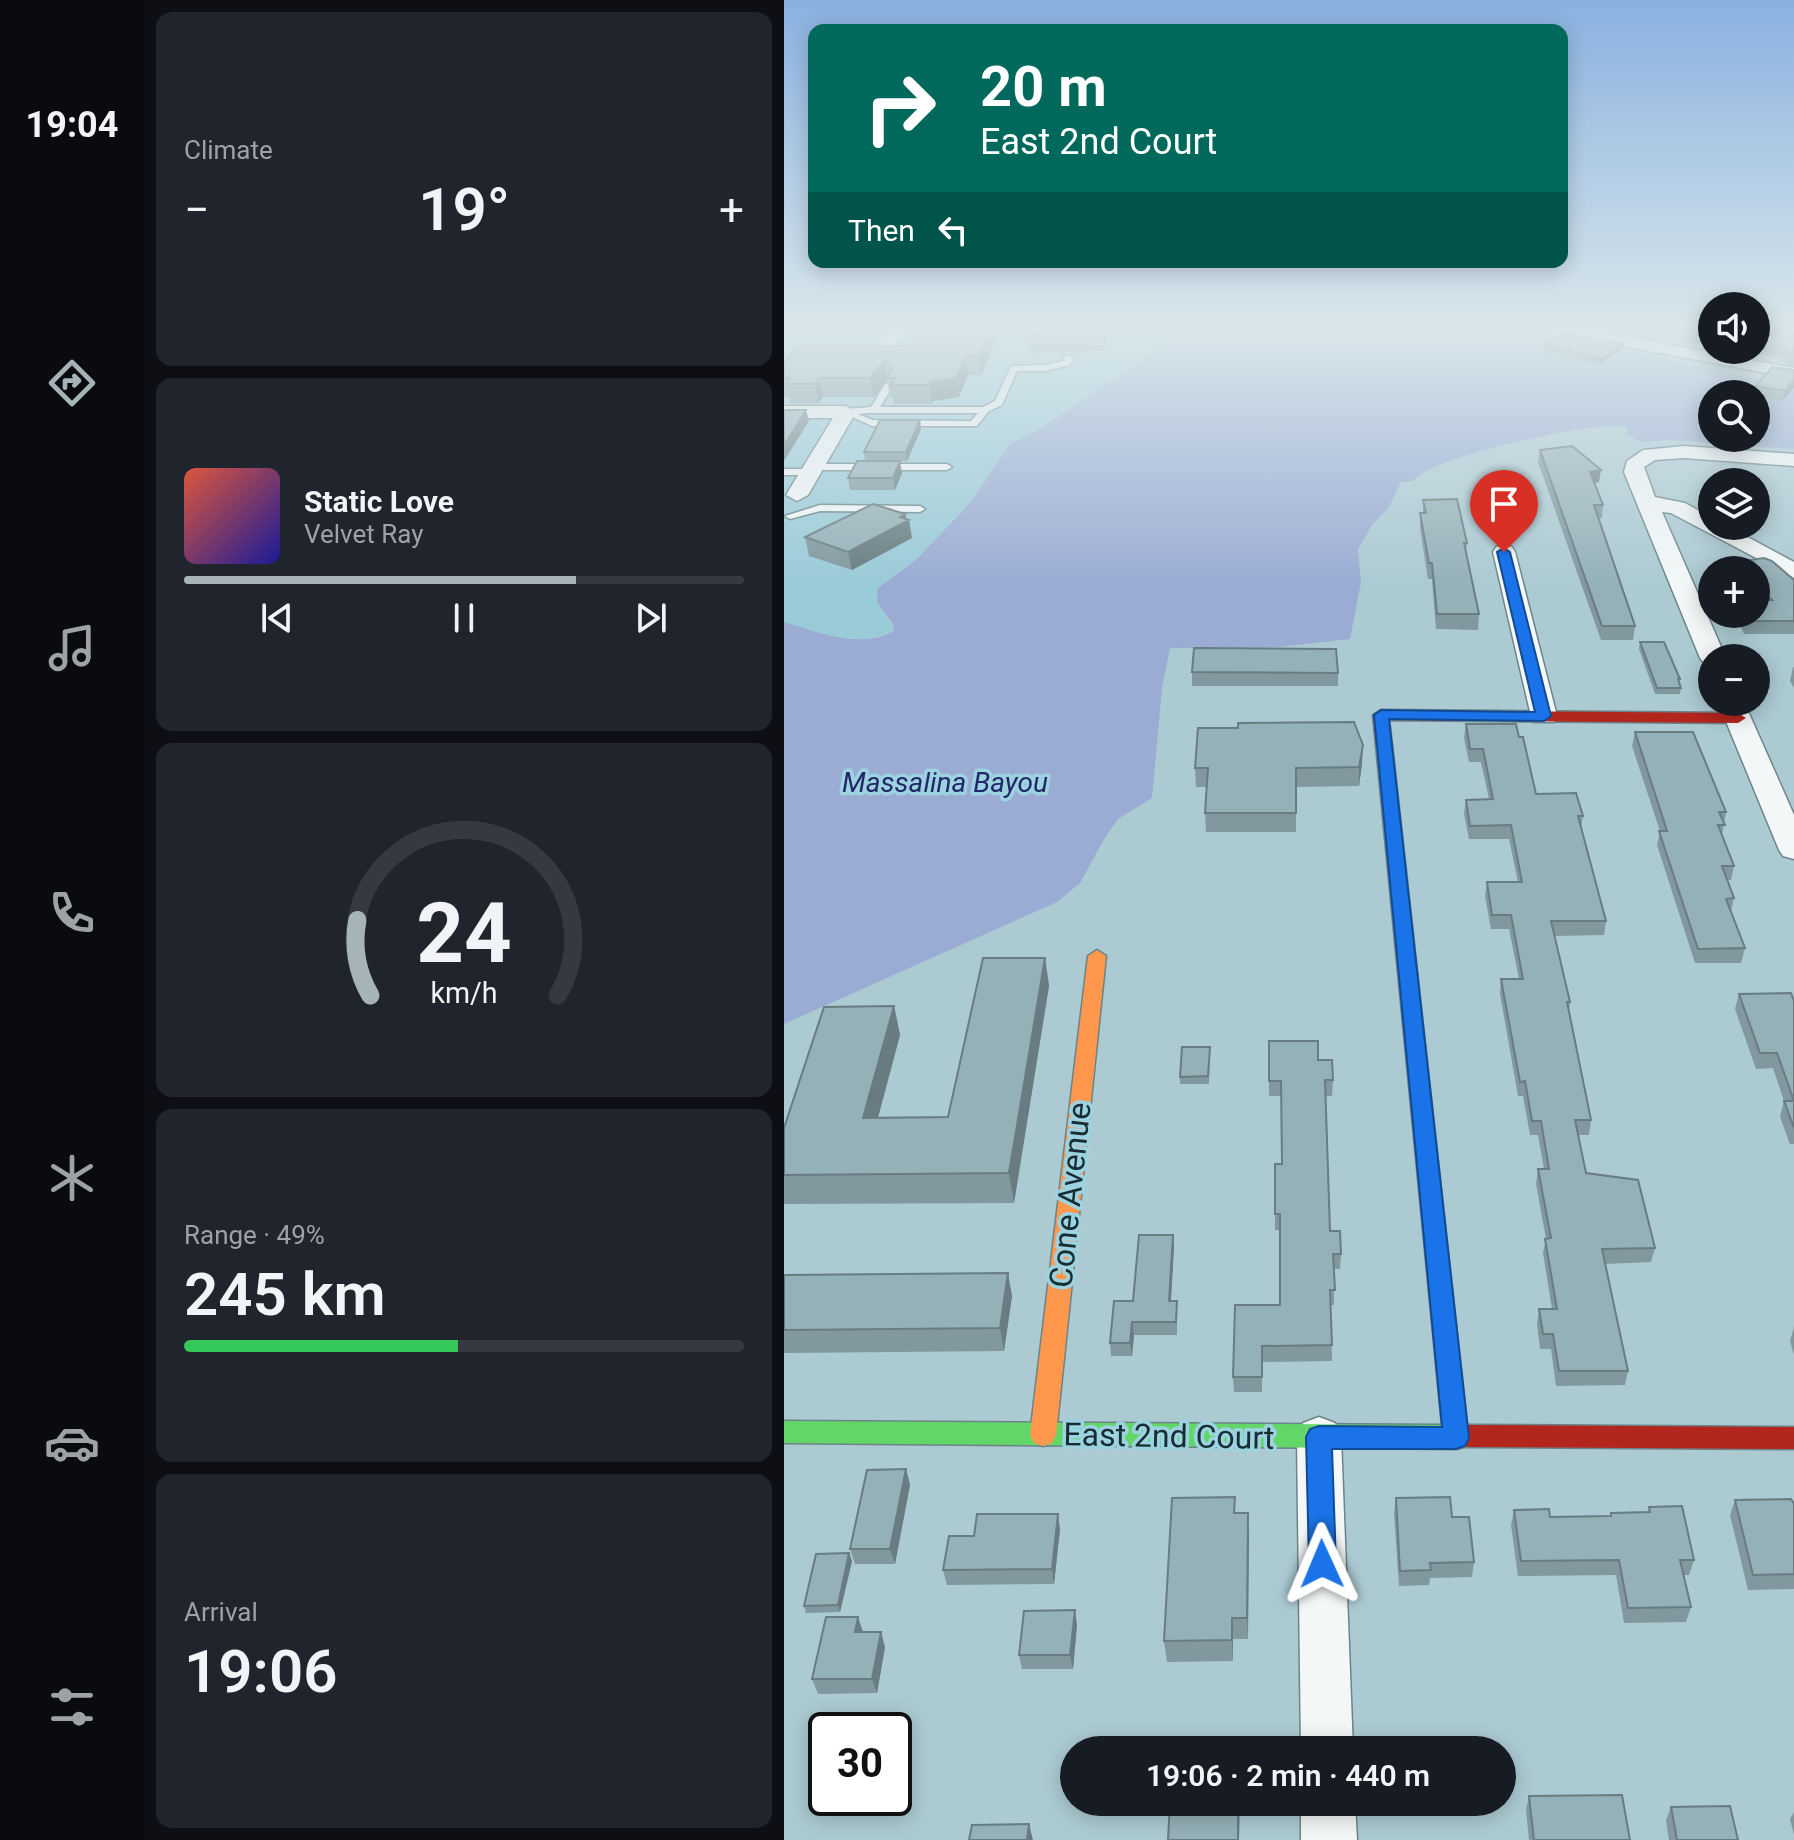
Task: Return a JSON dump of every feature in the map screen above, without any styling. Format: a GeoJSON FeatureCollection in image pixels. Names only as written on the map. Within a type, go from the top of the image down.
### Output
{"type":"FeatureCollection","features":[{"type":"Feature","properties":{"kind":"street"},"geometry":{"type":"LineString","coordinates":[[788,511],[845,414]]}},
{"type":"Feature","properties":{"kind":"street"},"geometry":{"type":"LineString","coordinates":[[1707,644],[1646,502],[1634,465],[1650,454],[1697,452],[1794,460]]}},
{"type":"Feature","properties":{"kind":"street"},"geometry":{"type":"LineString","coordinates":[[1646,502],[1677,508],[1794,571]]}},
{"type":"Feature","properties":{"kind":"street"},"geometry":{"type":"LineString","coordinates":[[1504,552],[1544,716]]}},
{"type":"Feature","properties":{"kind":"street"},"geometry":{"type":"LineString","coordinates":[[1456,1438],[1381,715],[1544,716],[1698,711]]}},
{"type":"Feature","properties":{"kind":"street"},"geometry":{"type":"LineString","coordinates":[[1738,716],[1794,850]]}},
{"type":"Feature","properties":{"kind":"street","name":"Cone Avenue"},"geometry":{"type":"LineString","coordinates":[[1043,1435],[1097,956]]}},
{"type":"Feature","properties":{"kind":"street","name":"East 2nd Court"},"geometry":{"type":"LineString","coordinates":[[784,1432],[1794,1438]]}},
{"type":"Feature","properties":{"kind":"street"},"geometry":{"type":"LineString","coordinates":[[1319,1437],[1327,1736]]}},
{"type":"Feature","properties":{"kind":"street"},"geometry":{"type":"LineString","coordinates":[[1328,1816],[1329,1840]]}},
{"type":"Feature","properties":{"kind":"lane"},"geometry":{"type":"LineString","coordinates":[[850,414],[872,423],[974,424],[982,414]]}},
{"type":"Feature","properties":{"kind":"lane"},"geometry":{"type":"LineString","coordinates":[[784,472],[947,467]]}},
{"type":"Feature","properties":{"kind":"lane"},"geometry":{"type":"LineString","coordinates":[[788,511],[820,508],[920,509]]}},
{"type":"Feature","properties":{"kind":"shaded area"},"geometry":{"type":"Polygon","coordinates":[[[862,414],[1062,414],[1006,448],[970,503],[917,559],[884,582],[886,615],[894,631],[865,640],[827,635],[784,622],[784,416],[833,419],[785,496],[804,497],[850,418],[862,414]]]}},
{"type":"Feature","properties":{"kind":"water","name":"Massalina Bayou"},"geometry":{"type":"Polygon","coordinates":[[[1062,414],[1698,414],[1698,442],[1642,442],[1625,435],[1628,430],[1625,426],[1580,429],[1479,452],[1426,471],[1413,481],[1401,482],[1389,507],[1372,525],[1358,549],[1361,582],[1350,639],[1279,647],[1170,648],[1162,688],[1152,798],[1118,819],[1080,883],[1057,902],[784,1024],[784,622],[853,639],[867,639],[894,631],[893,624],[877,602],[878,588],[917,559],[970,503],[1010,444],[1062,414]]]}},
{"type":"Feature","properties":{"kind":"water","name":"Massalina Bayou"},"geometry":{"type":"Polygon","coordinates":[[[1770,414],[1794,414],[1794,449],[1770,447],[1770,414]]]}},
{"type":"Feature","properties":{"kind":"building"},"geometry":{"type":"Polygon","coordinates":[[[784,414],[804,414],[784,446],[784,414]]]}},
{"type":"Feature","properties":{"kind":"building"},"geometry":{"type":"Polygon","coordinates":[[[880,420],[920,420],[906,452],[864,452],[880,420]]]}},
{"type":"Feature","properties":{"kind":"building"},"geometry":{"type":"Polygon","coordinates":[[[1572,446],[1601,470],[1590,472],[1603,505],[1594,505],[1635,626],[1602,626],[1540,450],[1572,446]]]}},
{"type":"Feature","properties":{"kind":"building"},"geometry":{"type":"Polygon","coordinates":[[[857,461],[900,461],[893,478],[848,478],[857,461]]]}},
{"type":"Feature","properties":{"kind":"building"},"geometry":{"type":"Polygon","coordinates":[[[1457,499],[1479,614],[1437,614],[1432,563],[1429,563],[1420,513],[1426,513],[1423,500],[1457,499]]]}},
{"type":"Feature","properties":{"kind":"building"},"geometry":{"type":"Polygon","coordinates":[[[873,504],[905,514],[900,517],[909,520],[848,552],[805,537],[873,504]]]}},
{"type":"Feature","properties":{"kind":"building"},"geometry":{"type":"Polygon","coordinates":[[[1770,560],[1794,580],[1794,621],[1770,621],[1770,560]]]}},
{"type":"Feature","properties":{"kind":"building"},"geometry":{"type":"Polygon","coordinates":[[[1640,642],[1664,642],[1681,688],[1657,688],[1640,642]]]}},
{"type":"Feature","properties":{"kind":"building"},"geometry":{"type":"Polygon","coordinates":[[[1194,648],[1336,649],[1338,673],[1192,672],[1194,648]]]}},
{"type":"Feature","properties":{"kind":"building"},"geometry":{"type":"Polygon","coordinates":[[[1354,722],[1363,745],[1359,767],[1296,768],[1296,813],[1205,813],[1208,768],[1195,768],[1198,728],[1238,728],[1238,723],[1354,722]]]}},
{"type":"Feature","properties":{"kind":"building"},"geometry":{"type":"Polygon","coordinates":[[[1466,724],[1516,724],[1519,737],[1523,737],[1536,794],[1576,793],[1583,816],[1578,816],[1606,921],[1551,921],[1570,1002],[1567,1002],[1591,1120],[1575,1120],[1586,1173],[1638,1180],[1655,1248],[1602,1249],[1628,1371],[1559,1371],[1553,1334],[1543,1334],[1539,1309],[1557,1309],[1545,1239],[1551,1238],[1538,1169],[1549,1169],[1541,1121],[1532,1121],[1525,1081],[1520,1082],[1501,979],[1523,979],[1511,915],[1492,915],[1487,882],[1522,882],[1511,825],[1470,826],[1466,800],[1493,799],[1483,749],[1470,749],[1466,724]]]}},
{"type":"Feature","properties":{"kind":"building"},"geometry":{"type":"Polygon","coordinates":[[[1635,732],[1693,732],[1726,812],[1719,812],[1725,825],[1718,825],[1734,866],[1722,866],[1734,898],[1726,899],[1745,948],[1698,949],[1659,831],[1667,831],[1635,732]]]}},
{"type":"Feature","properties":{"kind":"building"},"geometry":{"type":"Polygon","coordinates":[[[983,958],[1045,958],[1009,1173],[784,1175],[784,1128],[824,1007],[894,1006],[863,1118],[948,1117],[983,958]]]}},
{"type":"Feature","properties":{"kind":"building"},"geometry":{"type":"Polygon","coordinates":[[[1791,993],[1794,1001],[1794,1101],[1777,1053],[1760,1053],[1739,994],[1791,993]]]}},
{"type":"Feature","properties":{"kind":"building"},"geometry":{"type":"Polygon","coordinates":[[[1269,1041],[1318,1041],[1318,1060],[1332,1060],[1333,1080],[1325,1080],[1330,1231],[1340,1231],[1341,1254],[1333,1254],[1335,1290],[1330,1290],[1332,1345],[1262,1346],[1262,1377],[1233,1377],[1235,1305],[1280,1305],[1280,1214],[1275,1214],[1275,1164],[1282,1164],[1281,1081],[1269,1081],[1269,1041]]]}},
{"type":"Feature","properties":{"kind":"building"},"geometry":{"type":"Polygon","coordinates":[[[1182,1047],[1210,1047],[1208,1076],[1180,1077],[1182,1047]]]}},
{"type":"Feature","properties":{"kind":"building"},"geometry":{"type":"Polygon","coordinates":[[[1784,1101],[1794,1101],[1794,1128],[1784,1101]]]}},
{"type":"Feature","properties":{"kind":"building"},"geometry":{"type":"Polygon","coordinates":[[[1139,1235],[1173,1235],[1169,1301],[1177,1301],[1176,1322],[1132,1322],[1130,1343],[1110,1343],[1114,1301],[1133,1301],[1139,1235]]]}},
{"type":"Feature","properties":{"kind":"building"},"geometry":{"type":"Polygon","coordinates":[[[1008,1273],[1000,1328],[784,1330],[784,1275],[1008,1273]]]}},
{"type":"Feature","properties":{"kind":"building"},"geometry":{"type":"Polygon","coordinates":[[[906,1469],[890,1549],[850,1549],[867,1470],[906,1469]]]}},
{"type":"Feature","properties":{"kind":"building"},"geometry":{"type":"Polygon","coordinates":[[[1235,1497],[1234,1513],[1248,1513],[1247,1618],[1232,1618],[1232,1640],[1164,1641],[1172,1498],[1235,1497]]]}},
{"type":"Feature","properties":{"kind":"building"},"geometry":{"type":"Polygon","coordinates":[[[1450,1497],[1452,1517],[1469,1517],[1474,1562],[1430,1563],[1431,1570],[1400,1571],[1396,1498],[1450,1497]]]}},
{"type":"Feature","properties":{"kind":"building"},"geometry":{"type":"Polygon","coordinates":[[[1791,1499],[1794,1504],[1794,1574],[1753,1575],[1735,1500],[1791,1499]]]}},
{"type":"Feature","properties":{"kind":"building"},"geometry":{"type":"Polygon","coordinates":[[[1682,1506],[1694,1560],[1680,1560],[1691,1607],[1628,1608],[1619,1560],[1521,1561],[1514,1510],[1549,1509],[1550,1517],[1611,1516],[1611,1513],[1650,1512],[1649,1507],[1682,1506]]]}},
{"type":"Feature","properties":{"kind":"building"},"geometry":{"type":"Polygon","coordinates":[[[977,1514],[1058,1514],[1052,1569],[943,1570],[949,1536],[974,1536],[977,1514]]]}},
{"type":"Feature","properties":{"kind":"building"},"geometry":{"type":"Polygon","coordinates":[[[849,1553],[838,1605],[804,1606],[816,1554],[849,1553]]]}},
{"type":"Feature","properties":{"kind":"building"},"geometry":{"type":"Polygon","coordinates":[[[1075,1610],[1070,1655],[1019,1655],[1024,1611],[1075,1610]]]}},
{"type":"Feature","properties":{"kind":"building"},"geometry":{"type":"Polygon","coordinates":[[[826,1617],[858,1617],[855,1632],[881,1632],[872,1679],[812,1679],[826,1617]]]}},
{"type":"Feature","properties":{"kind":"building"},"geometry":{"type":"Polygon","coordinates":[[[1622,1795],[1630,1840],[1534,1840],[1529,1796],[1622,1795]]]}},
{"type":"Feature","properties":{"kind":"building"},"geometry":{"type":"Polygon","coordinates":[[[1730,1806],[1738,1840],[1677,1840],[1671,1807],[1730,1806]]]}},
{"type":"Feature","properties":{"kind":"building"},"geometry":{"type":"Polygon","coordinates":[[[1169,1816],[1238,1816],[1238,1840],[1168,1840],[1169,1816]]]}},
{"type":"Feature","properties":{"kind":"building"},"geometry":{"type":"Polygon","coordinates":[[[1029,1824],[1027,1840],[969,1840],[972,1825],[1029,1824]]]}},
{"type":"Feature","properties":{"kind":"traffic: fast"},"geometry":{"type":"LineString","coordinates":[[1384,745],[1456,1438]]}},
{"type":"Feature","properties":{"kind":"traffic: fast"},"geometry":{"type":"LineString","coordinates":[[784,1432],[1468,1436]]}},
{"type":"Feature","properties":{"kind":"traffic: slow"},"geometry":{"type":"LineString","coordinates":[[1043,1435],[1097,956]]}},
{"type":"Feature","properties":{"kind":"traffic: jam"},"geometry":{"type":"LineString","coordinates":[[1384,745],[1381,715],[1738,718]]}},
{"type":"Feature","properties":{"kind":"traffic: jam"},"geometry":{"type":"LineString","coordinates":[[1468,1436],[1794,1438]]}},
{"type":"Feature","properties":{"kind":"route"},"geometry":{"type":"LineString","coordinates":[[1322,1564],[1319,1437],[1456,1438],[1381,715],[1544,716],[1504,552]]}}]}
